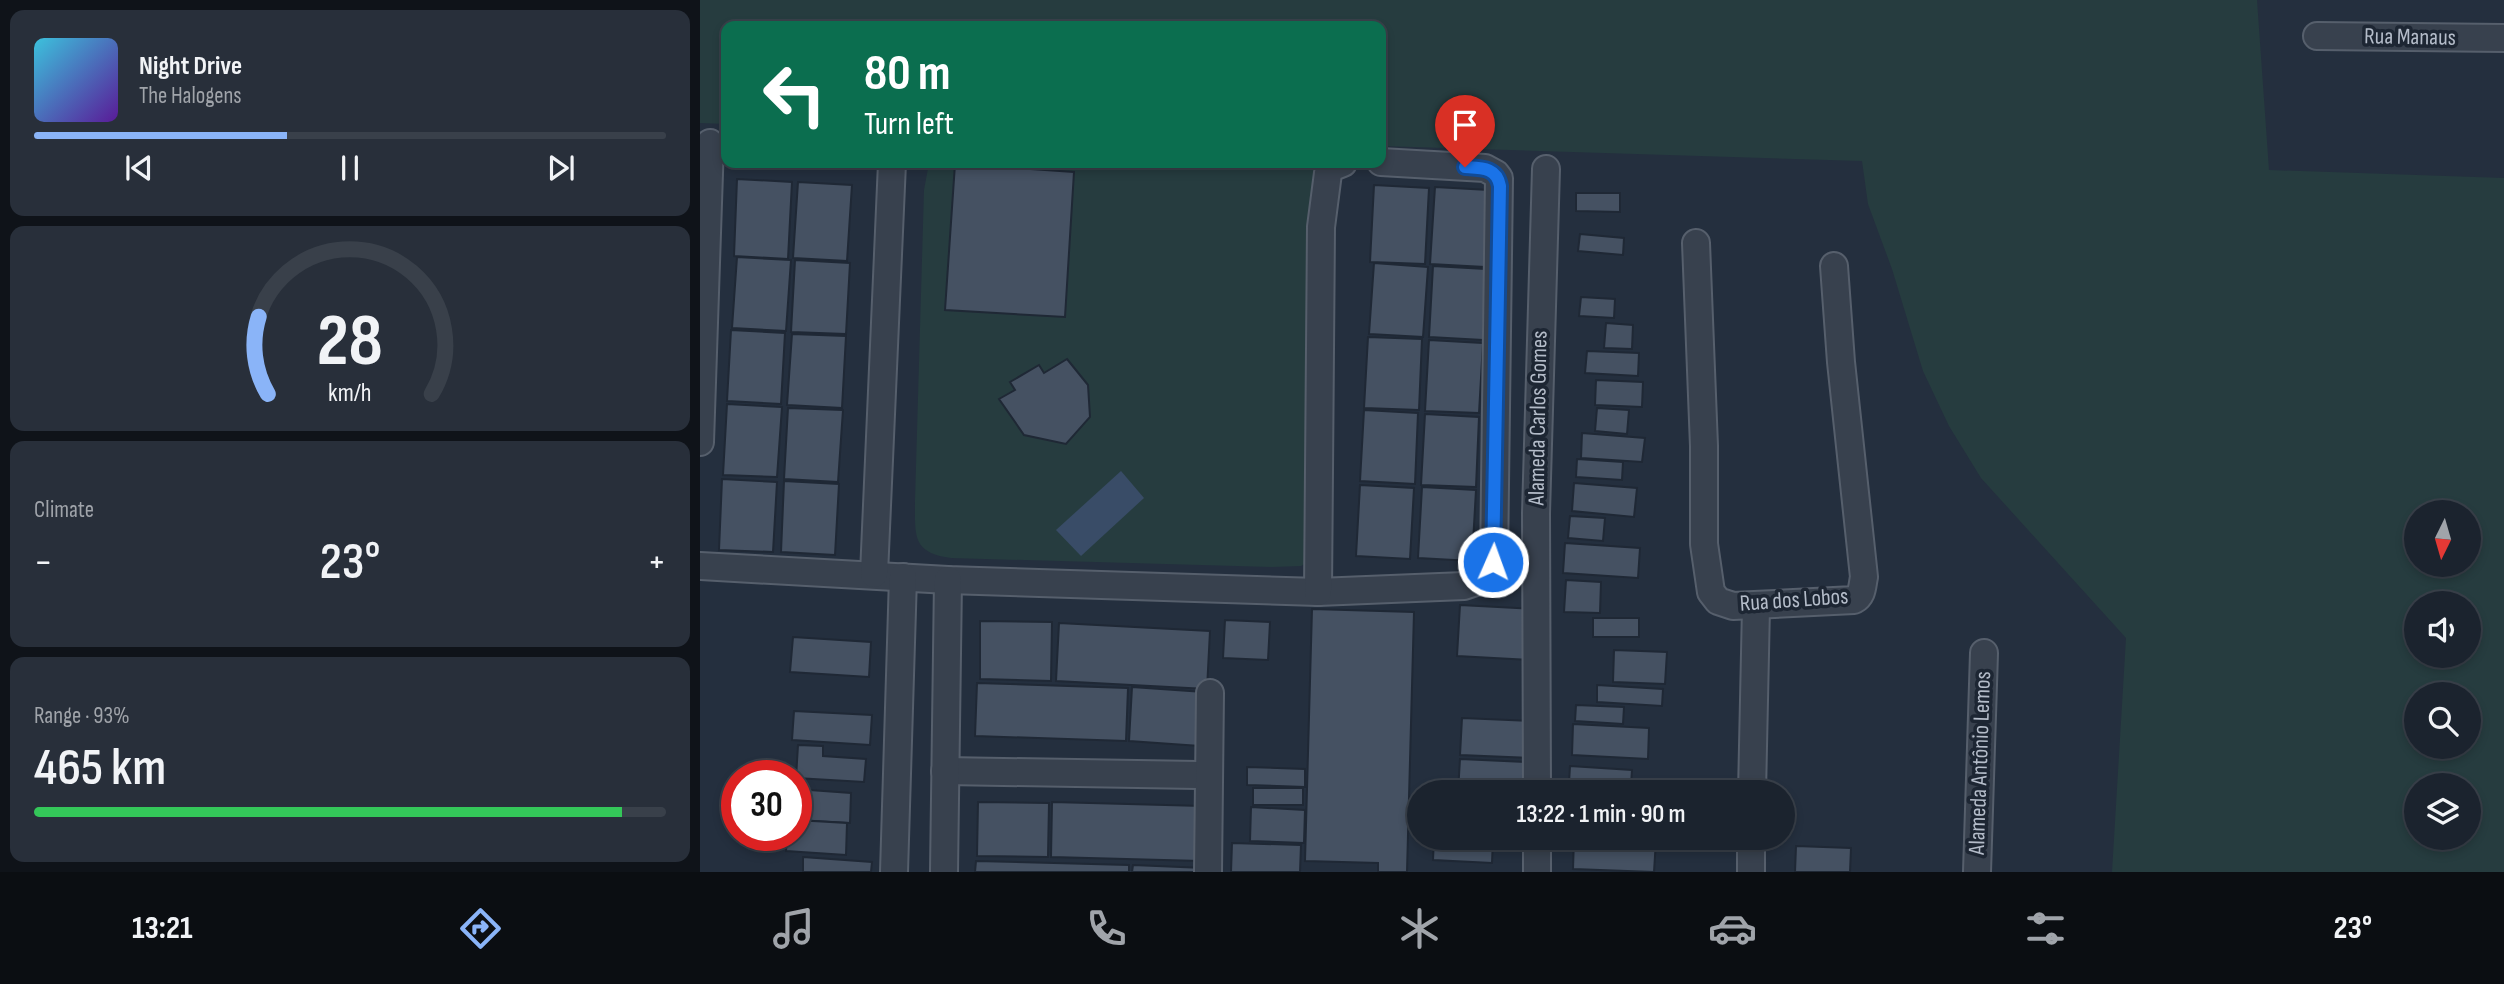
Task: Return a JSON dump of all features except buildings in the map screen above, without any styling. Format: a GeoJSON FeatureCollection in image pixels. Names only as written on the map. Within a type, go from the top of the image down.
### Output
{"type":"FeatureCollection","features":[{"type":"Feature","properties":{"kind":"street","name":"Rua Manaus"},"geometry":{"type":"LineString","coordinates":[[2316,36],[2504,38]]}},
{"type":"Feature","properties":{"kind":"street"},"geometry":{"type":"LineString","coordinates":[[700,442],[712,143]]}},
{"type":"Feature","properties":{"kind":"street"},"geometry":{"type":"LineString","coordinates":[[700,566],[948,580],[1318,592],[1464,586],[1476,582],[1486,574],[1493,562],[1499,178],[1485,168],[1386,162]]}},
{"type":"Feature","properties":{"kind":"street"},"geometry":{"type":"LineString","coordinates":[[874,574],[892,168]]}},
{"type":"Feature","properties":{"kind":"street"},"geometry":{"type":"LineString","coordinates":[[1318,592],[1321,227],[1328,173],[1332,168]]}},
{"type":"Feature","properties":{"kind":"street","name":"Alameda Carlos Gomes"},"geometry":{"type":"LineString","coordinates":[[1537,780],[1536,499],[1546,169]]}},
{"type":"Feature","properties":{"kind":"street","name":"Rua dos Lobos"},"geometry":{"type":"LineString","coordinates":[[1696,243],[1704,446],[1704,544],[1711,592],[1724,604],[1733,607],[1854,600],[1862,589],[1864,577],[1841,362],[1834,267]]}},
{"type":"Feature","properties":{"kind":"street"},"geometry":{"type":"LineString","coordinates":[[894,872],[903,577]]}},
{"type":"Feature","properties":{"kind":"street"},"geometry":{"type":"LineString","coordinates":[[944,872],[948,580]]}},
{"type":"Feature","properties":{"kind":"street"},"geometry":{"type":"LineString","coordinates":[[1752,780],[1756,607]]}},
{"type":"Feature","properties":{"kind":"street","name":"Alameda Antônio Lemos"},"geometry":{"type":"LineString","coordinates":[[1977,872],[1984,653]]}},
{"type":"Feature","properties":{"kind":"street"},"geometry":{"type":"LineString","coordinates":[[1208,872],[1210,693]]}},
{"type":"Feature","properties":{"kind":"street"},"geometry":{"type":"LineString","coordinates":[[946,771],[1198,775]]}},
{"type":"Feature","properties":{"kind":"street"},"geometry":{"type":"LineString","coordinates":[[1537,850],[1537,872]]}},
{"type":"Feature","properties":{"kind":"street"},"geometry":{"type":"LineString","coordinates":[[1751,850],[1751,872]]}},
{"type":"Feature","properties":{"kind":"green space"},"geometry":{"type":"Polygon","coordinates":[[[700,0],[2257,0],[2269,170],[2504,178],[2504,872],[2112,872],[2126,638],[1981,478],[1949,426],[1923,371],[1892,269],[1868,204],[1862,161],[1386,146],[1386,21],[721,21],[721,124],[700,123],[700,0]]]}},
{"type":"Feature","properties":{"kind":"green space"},"geometry":{"type":"Polygon","coordinates":[[[928,168],[1319,168],[1312,560],[1301,566],[1271,567],[951,558],[938,556],[922,547],[916,533],[915,501],[924,190],[928,168]]]}},
{"type":"Feature","properties":{"kind":"water"},"geometry":{"type":"Polygon","coordinates":[[[1121,471],[1144,498],[1081,556],[1056,530],[1121,471]]]}},
{"type":"Feature","properties":{"kind":"route"},"geometry":{"type":"LineString","coordinates":[[1465,167],[1489,170],[1499,178],[1500,186],[1493,562]]}}]}
